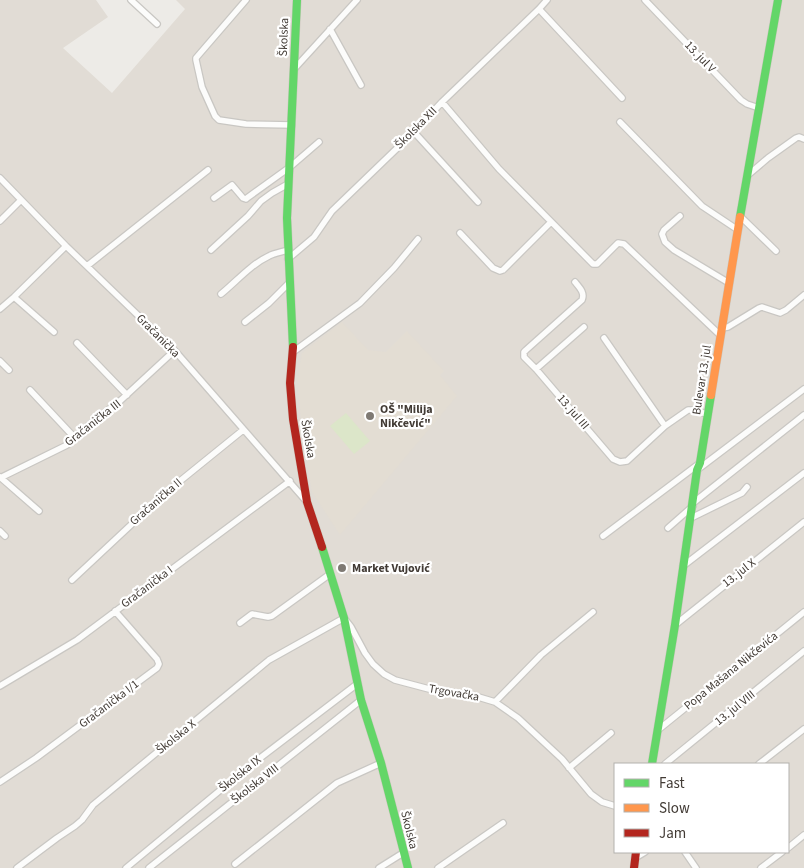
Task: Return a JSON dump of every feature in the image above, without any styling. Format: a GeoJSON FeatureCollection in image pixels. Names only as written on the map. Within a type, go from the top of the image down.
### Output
{"type":"FeatureCollection","features":[{"type":"Feature","properties":{"kind":"street"},"geometry":{"type":"LineString","coordinates":[[130,0],[157,24]]}},
{"type":"Feature","properties":{"kind":"street"},"geometry":{"type":"LineString","coordinates":[[246,0],[196,58],[202,87],[215,116],[219,120],[246,124],[292,125]]}},
{"type":"Feature","properties":{"kind":"street","name":"Školska"},"geometry":{"type":"LineString","coordinates":[[297,0],[288,184],[288,254],[293,352],[290,383],[293,419],[307,502],[344,618],[356,684],[381,762],[408,868]]}},
{"type":"Feature","properties":{"kind":"street"},"geometry":{"type":"LineString","coordinates":[[295,68],[357,0]]}},
{"type":"Feature","properties":{"kind":"street","name":"Školska XII"},"geometry":{"type":"LineString","coordinates":[[288,254],[314,237],[332,211],[547,0]]}},
{"type":"Feature","properties":{"kind":"street","name":"13. jul V"},"geometry":{"type":"LineString","coordinates":[[645,0],[741,100],[759,108]]}},
{"type":"Feature","properties":{"kind":"street","name":"Bulevar 13. jul"},"geometry":{"type":"LineString","coordinates":[[652,763],[721,331],[778,0]]}},
{"type":"Feature","properties":{"kind":"street"},"geometry":{"type":"LineString","coordinates":[[539,9],[622,98]]}},
{"type":"Feature","properties":{"kind":"street"},"geometry":{"type":"LineString","coordinates":[[330,29],[361,85]]}},
{"type":"Feature","properties":{"kind":"street"},"geometry":{"type":"LineString","coordinates":[[442,102],[498,169],[593,264],[597,264],[618,243],[624,244],[721,331],[758,308],[780,312],[786,310],[804,295]]}},
{"type":"Feature","properties":{"kind":"street"},"geometry":{"type":"LineString","coordinates":[[620,122],[702,206],[738,230]]}},
{"type":"Feature","properties":{"kind":"street"},"geometry":{"type":"LineString","coordinates":[[414,132],[478,202]]}},
{"type":"Feature","properties":{"kind":"street"},"geometry":{"type":"LineString","coordinates":[[748,176],[768,158],[796,138],[804,139]]}},
{"type":"Feature","properties":{"kind":"street"},"geometry":{"type":"LineString","coordinates":[[214,198],[232,185],[243,198],[247,198],[290,167],[319,142]]}},
{"type":"Feature","properties":{"kind":"street"},"geometry":{"type":"LineString","coordinates":[[87,266],[208,170]]}},
{"type":"Feature","properties":{"kind":"street","name":"Gračanička"},"geometry":{"type":"LineString","coordinates":[[0,178],[66,246],[174,351],[307,502]]}},
{"type":"Feature","properties":{"kind":"street"},"geometry":{"type":"LineString","coordinates":[[211,250],[272,192],[288,184]]}},
{"type":"Feature","properties":{"kind":"street"},"geometry":{"type":"LineString","coordinates":[[0,221],[21,200]]}},
{"type":"Feature","properties":{"kind":"street"},"geometry":{"type":"LineString","coordinates":[[680,216],[664,230],[662,234],[665,242],[674,250],[729,283]]}},
{"type":"Feature","properties":{"kind":"street"},"geometry":{"type":"LineString","coordinates":[[741,217],[776,250]]}},
{"type":"Feature","properties":{"kind":"street"},"geometry":{"type":"LineString","coordinates":[[460,233],[493,268],[500,271],[551,222]]}},
{"type":"Feature","properties":{"kind":"street"},"geometry":{"type":"LineString","coordinates":[[293,352],[360,303],[394,268],[418,239]]}},
{"type":"Feature","properties":{"kind":"street"},"geometry":{"type":"LineString","coordinates":[[0,309],[66,246]]}},
{"type":"Feature","properties":{"kind":"street"},"geometry":{"type":"LineString","coordinates":[[221,294],[251,266],[270,255],[288,254]]}},
{"type":"Feature","properties":{"kind":"street"},"geometry":{"type":"LineString","coordinates":[[245,322],[269,303],[290,282]]}},
{"type":"Feature","properties":{"kind":"street","name":"13. jul III"},"geometry":{"type":"LineString","coordinates":[[575,282],[582,292],[582,300],[524,352],[524,357],[613,459],[620,462],[627,460],[665,426],[688,410],[708,414]]}},
{"type":"Feature","properties":{"kind":"street"},"geometry":{"type":"LineString","coordinates":[[14,297],[54,332]]}},
{"type":"Feature","properties":{"kind":"street"},"geometry":{"type":"LineString","coordinates":[[536,369],[584,326]]}},
{"type":"Feature","properties":{"kind":"street"},"geometry":{"type":"LineString","coordinates":[[604,338],[665,426]]}},
{"type":"Feature","properties":{"kind":"street"},"geometry":{"type":"LineString","coordinates":[[77,343],[127,395]]}},
{"type":"Feature","properties":{"kind":"street","name":"Gračanička III"},"geometry":{"type":"LineString","coordinates":[[0,478],[67,445],[74,437],[127,395],[174,351]]}},
{"type":"Feature","properties":{"kind":"street"},"geometry":{"type":"LineString","coordinates":[[0,361],[10,370]]}},
{"type":"Feature","properties":{"kind":"street"},"geometry":{"type":"LineString","coordinates":[[603,536],[804,389]]}},
{"type":"Feature","properties":{"kind":"street"},"geometry":{"type":"LineString","coordinates":[[30,390],[74,437]]}},
{"type":"Feature","properties":{"kind":"street"},"geometry":{"type":"LineString","coordinates":[[668,528],[693,504],[804,415]]}},
{"type":"Feature","properties":{"kind":"street","name":"Gračanička II"},"geometry":{"type":"LineString","coordinates":[[72,580],[164,494],[243,430]]}},
{"type":"Feature","properties":{"kind":"street"},"geometry":{"type":"LineString","coordinates":[[683,566],[804,473]]}},
{"type":"Feature","properties":{"kind":"street"},"geometry":{"type":"LineString","coordinates":[[0,478],[39,511]]}},
{"type":"Feature","properties":{"kind":"street","name":"Gračanička I"},"geometry":{"type":"LineString","coordinates":[[0,686],[77,640],[290,481]]}},
{"type":"Feature","properties":{"kind":"street"},"geometry":{"type":"LineString","coordinates":[[691,518],[742,492],[747,487]]}},
{"type":"Feature","properties":{"kind":"street","name":"13. jul X"},"geometry":{"type":"LineString","coordinates":[[675,625],[804,522]]}},
{"type":"Feature","properties":{"kind":"street"},"geometry":{"type":"LineString","coordinates":[[0,531],[5,536]]}},
{"type":"Feature","properties":{"kind":"street"},"geometry":{"type":"LineString","coordinates":[[240,623],[252,614],[272,616],[330,574]]}},
{"type":"Feature","properties":{"kind":"street","name":"Gračanička I/1"},"geometry":{"type":"LineString","coordinates":[[0,782],[36,758],[157,668],[159,664],[157,659],[115,611]]}},
{"type":"Feature","properties":{"kind":"street"},"geometry":{"type":"LineString","coordinates":[[495,702],[541,655],[593,612]]}},
{"type":"Feature","properties":{"kind":"street","name":"Popa Mašana Nikčevića"},"geometry":{"type":"LineString","coordinates":[[658,730],[804,612]]}},
{"type":"Feature","properties":{"kind":"street","name":"Trgovačka"},"geometry":{"type":"LineString","coordinates":[[344,618],[365,653],[384,674],[395,680],[429,689],[476,696],[495,702],[518,718],[562,759],[591,794],[602,802],[614,806]]}},
{"type":"Feature","properties":{"kind":"street","name":"Školska X"},"geometry":{"type":"LineString","coordinates":[[17,868],[75,826],[93,806],[269,660],[344,618]]}},
{"type":"Feature","properties":{"kind":"street","name":"13. jul VIII"},"geometry":{"type":"LineString","coordinates":[[666,763],[804,651]]}},
{"type":"Feature","properties":{"kind":"street","name":"Školska IX"},"geometry":{"type":"LineString","coordinates":[[126,868],[247,768],[356,684]]}},
{"type":"Feature","properties":{"kind":"street","name":"Školska VIII"},"geometry":{"type":"LineString","coordinates":[[149,868],[361,700]]}},
{"type":"Feature","properties":{"kind":"street"},"geometry":{"type":"LineString","coordinates":[[760,763],[804,729]]}},
{"type":"Feature","properties":{"kind":"street"},"geometry":{"type":"LineString","coordinates":[[569,768],[611,733]]}},
{"type":"Feature","properties":{"kind":"street"},"geometry":{"type":"LineString","coordinates":[[235,864],[337,782],[381,762]]}},
{"type":"Feature","properties":{"kind":"street"},"geometry":{"type":"LineString","coordinates":[[438,868],[503,823]]}},
{"type":"Feature","properties":{"kind":"street"},"geometry":{"type":"LineString","coordinates":[[789,847],[804,835]]}},
{"type":"Feature","properties":{"kind":"street"},"geometry":{"type":"LineString","coordinates":[[379,868],[403,853]]}},
{"type":"Feature","properties":{"kind":"street"},"geometry":{"type":"LineString","coordinates":[[686,853],[696,868]]}},
{"type":"Feature","properties":{"kind":"street"},"geometry":{"type":"LineString","coordinates":[[761,868],[781,853]]}},
{"type":"Feature","properties":{"kind":"street"},"geometry":{"type":"LineString","coordinates":[[634,868],[636,855]]}},
{"type":"Feature","properties":{"kind":"shaded area"},"geometry":{"type":"Polygon","coordinates":[[[0,0],[96,0],[108,17],[63,48],[112,93],[185,9],[176,0],[804,0],[804,868],[0,868],[0,0]]]}},
{"type":"Feature","properties":{"kind":"shaded area","name":"OŠ \"Milija Nikčević\""},"geometry":{"type":"Polygon","coordinates":[[[342,322],[368,350],[386,352],[407,331],[444,371],[440,375],[457,396],[340,535],[312,492],[303,438],[297,381],[302,353],[342,322]]]}},
{"type":"Feature","properties":{"kind":"green space"},"geometry":{"type":"Polygon","coordinates":[[[346,413],[370,441],[354,454],[330,426],[346,413]]]}},
{"type":"Feature","properties":{"kind":"traffic: fast"},"geometry":{"type":"LineString","coordinates":[[293,347],[287,218],[297,0]]}},
{"type":"Feature","properties":{"kind":"traffic: fast"},"geometry":{"type":"LineString","coordinates":[[740,217],[778,0]]}},
{"type":"Feature","properties":{"kind":"traffic: fast"},"geometry":{"type":"LineString","coordinates":[[652,763],[675,625],[697,470],[700,463],[711,395]]}},
{"type":"Feature","properties":{"kind":"traffic: fast"},"geometry":{"type":"LineString","coordinates":[[322,547],[344,618],[361,700],[381,763],[408,868]]}},
{"type":"Feature","properties":{"kind":"traffic: slow"},"geometry":{"type":"LineString","coordinates":[[711,395],[740,217]]}},
{"type":"Feature","properties":{"kind":"traffic: jam"},"geometry":{"type":"LineString","coordinates":[[293,347],[290,383],[293,419],[307,502],[322,547]]}},
{"type":"Feature","properties":{"kind":"traffic: jam"},"geometry":{"type":"LineString","coordinates":[[634,868],[636,853]]}},
{"type":"Feature","properties":{"kind":"place","name":"OŠ \"Milija Nikčević\""},"geometry":{"type":"Point","coordinates":[370,416]}},
{"type":"Feature","properties":{"kind":"place","name":"Market Vujović"},"geometry":{"type":"Point","coordinates":[342,568]}}]}
